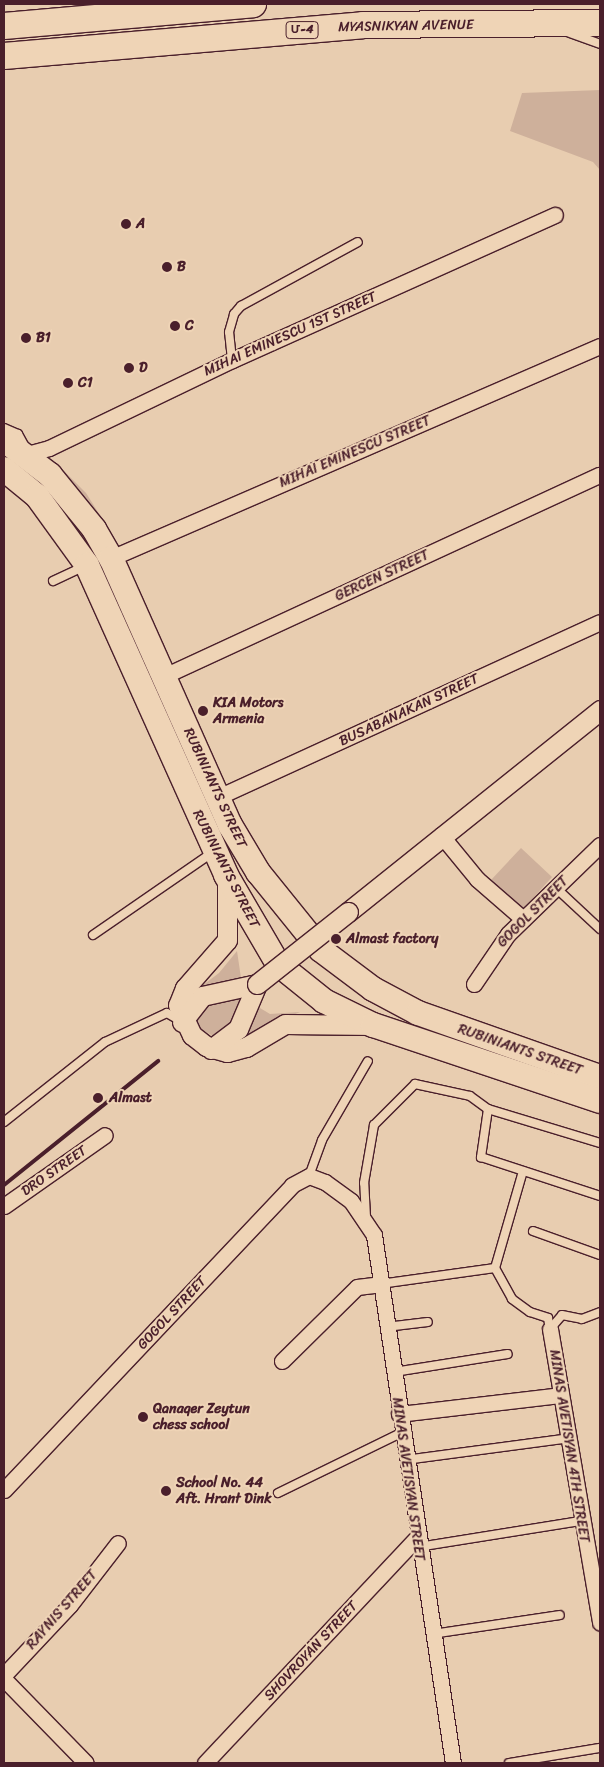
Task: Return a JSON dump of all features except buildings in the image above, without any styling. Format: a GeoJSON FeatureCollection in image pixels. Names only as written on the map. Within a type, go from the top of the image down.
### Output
{"type":"FeatureCollection","features":[{"type":"Feature","properties":{"kind":"highway"},"geometry":{"type":"LineString","coordinates":[[4,26],[74,14],[253,4]]}},
{"type":"Feature","properties":{"kind":"highway","name":"MYASNIKYAN AVENUE"},"geometry":{"type":"LineString","coordinates":[[4,56],[363,25],[600,23]]}},
{"type":"Feature","properties":{"kind":"main road","name":"RUBINIANTS STREET"},"geometry":{"type":"LineString","coordinates":[[4,440],[27,454],[76,502],[111,558],[218,797],[248,857],[321,950],[373,989],[418,1013],[600,1077]]}},
{"type":"Feature","properties":{"kind":"main road","name":"RUBINIANTS STREET"},"geometry":{"type":"LineString","coordinates":[[5,471],[37,496],[87,565],[226,875],[263,943],[292,977],[324,1001],[373,1025],[600,1101]]}},
{"type":"Feature","properties":{"kind":"main road"},"geometry":{"type":"LineString","coordinates":[[263,943],[280,922],[294,917]]}},
{"type":"Feature","properties":{"kind":"main road"},"geometry":{"type":"LineString","coordinates":[[292,977],[310,965],[321,950]]}},
{"type":"Feature","properties":{"kind":"street","name":"MIHAI EMINESCU 1ST STREET"},"geometry":{"type":"LineString","coordinates":[[27,454],[49,448],[232,360],[555,215]]}},
{"type":"Feature","properties":{"kind":"street","name":"MIHAI EMINESCU STREET"},"geometry":{"type":"LineString","coordinates":[[111,558],[600,346]]}},
{"type":"Feature","properties":{"kind":"street"},"geometry":{"type":"LineString","coordinates":[[5,471],[27,454]]}},
{"type":"Feature","properties":{"kind":"street","name":"GERCEN STREET"},"geometry":{"type":"LineString","coordinates":[[164,676],[600,475]]}},
{"type":"Feature","properties":{"kind":"street","name":"BUSABANAKAN STREET"},"geometry":{"type":"LineString","coordinates":[[218,797],[600,622]]}},
{"type":"Feature","properties":{"kind":"street"},"geometry":{"type":"LineString","coordinates":[[182,1022],[202,996],[257,984],[441,835],[600,710]]}},
{"type":"Feature","properties":{"kind":"street"},"geometry":{"type":"LineString","coordinates":[[441,835],[477,879],[523,919]]}},
{"type":"Feature","properties":{"kind":"street","name":"GOGOL STREET"},"geometry":{"type":"LineString","coordinates":[[474,984],[485,961],[523,919],[600,845]]}},
{"type":"Feature","properties":{"kind":"street"},"geometry":{"type":"LineString","coordinates":[[226,875],[227,940],[180,996],[182,1022],[211,1049],[227,1052],[246,1047],[285,1024],[373,1025]]}},
{"type":"Feature","properties":{"kind":"street"},"geometry":{"type":"LineString","coordinates":[[211,1049],[238,1029],[257,984]]}},
{"type":"Feature","properties":{"kind":"street","name":"DRO STREET"},"geometry":{"type":"LineString","coordinates":[[4,1206],[105,1135]]}},
{"type":"Feature","properties":{"kind":"street","name":"GOGOL STREET"},"geometry":{"type":"LineString","coordinates":[[4,1490],[292,1186],[310,1176]]}},
{"type":"Feature","properties":{"kind":"street","name":"MINAS AVETISYAN STREET"},"geometry":{"type":"LineString","coordinates":[[310,1176],[351,1201],[366,1219],[374,1235],[417,1542],[454,1763]]}},
{"type":"Feature","properties":{"kind":"street"},"geometry":{"type":"LineString","coordinates":[[282,1361],[357,1287],[380,1284]]}},
{"type":"Feature","properties":{"kind":"street","name":"MINAS AVETISYAN 4TH STREET"},"geometry":{"type":"LineString","coordinates":[[550,1329],[581,1521],[600,1623]]}},
{"type":"Feature","properties":{"kind":"street"},"geometry":{"type":"LineString","coordinates":[[399,1414],[561,1394]]}},
{"type":"Feature","properties":{"kind":"street","name":"SHOVROYAN STREET"},"geometry":{"type":"LineString","coordinates":[[205,1763],[417,1542]]}},
{"type":"Feature","properties":{"kind":"street","name":"RAYNIS STREET"},"geometry":{"type":"LineString","coordinates":[[4,1677],[70,1605],[118,1543]]}},
{"type":"Feature","properties":{"kind":"street"},"geometry":{"type":"LineString","coordinates":[[4,1677],[86,1763]]}},
{"type":"Feature","properties":{"kind":"lane"},"geometry":{"type":"LineString","coordinates":[[545,24],[600,44]]}},
{"type":"Feature","properties":{"kind":"lane"},"geometry":{"type":"LineString","coordinates":[[232,360],[229,332],[234,314],[241,306],[358,242]]}},
{"type":"Feature","properties":{"kind":"lane"},"geometry":{"type":"LineString","coordinates":[[4,428],[18,434],[27,454]]}},
{"type":"Feature","properties":{"kind":"lane"},"geometry":{"type":"LineString","coordinates":[[53,581],[87,565]]}},
{"type":"Feature","properties":{"kind":"lane"},"geometry":{"type":"LineString","coordinates":[[93,935],[216,850]]}},
{"type":"Feature","properties":{"kind":"lane"},"geometry":{"type":"LineString","coordinates":[[556,888],[600,930]]}},
{"type":"Feature","properties":{"kind":"lane"},"geometry":{"type":"LineString","coordinates":[[4,1122],[105,1042],[167,1013],[182,1022]]}},
{"type":"Feature","properties":{"kind":"lane"},"geometry":{"type":"LineString","coordinates":[[310,1176],[322,1140],[368,1061]]}},
{"type":"Feature","properties":{"kind":"lane"},"geometry":{"type":"LineString","coordinates":[[366,1219],[364,1183],[374,1126],[415,1084],[470,1096],[488,1109],[600,1143]]}},
{"type":"Feature","properties":{"kind":"lane"},"geometry":{"type":"LineString","coordinates":[[488,1109],[481,1157],[600,1196]]}},
{"type":"Feature","properties":{"kind":"lane"},"geometry":{"type":"LineString","coordinates":[[523,1171],[495,1268],[512,1299],[530,1312],[548,1318],[550,1329]]}},
{"type":"Feature","properties":{"kind":"lane"},"geometry":{"type":"LineString","coordinates":[[533,1231],[600,1255]]}},
{"type":"Feature","properties":{"kind":"lane"},"geometry":{"type":"LineString","coordinates":[[380,1284],[495,1268]]}},
{"type":"Feature","properties":{"kind":"lane"},"geometry":{"type":"LineString","coordinates":[[550,1329],[562,1315],[582,1319],[600,1312]]}},
{"type":"Feature","properties":{"kind":"lane"},"geometry":{"type":"LineString","coordinates":[[386,1327],[428,1322]]}},
{"type":"Feature","properties":{"kind":"lane"},"geometry":{"type":"LineString","coordinates":[[393,1372],[508,1354]]}},
{"type":"Feature","properties":{"kind":"lane"},"geometry":{"type":"LineString","coordinates":[[278,1493],[401,1433]]}},
{"type":"Feature","properties":{"kind":"lane"},"geometry":{"type":"LineString","coordinates":[[405,1460],[569,1438]]}},
{"type":"Feature","properties":{"kind":"lane"},"geometry":{"type":"LineString","coordinates":[[417,1542],[581,1521]]}},
{"type":"Feature","properties":{"kind":"lane"},"geometry":{"type":"LineString","coordinates":[[432,1634],[560,1615]]}},
{"type":"Feature","properties":{"kind":"lane"},"geometry":{"type":"LineString","coordinates":[[509,1763],[600,1748]]}},
{"type":"Feature","properties":{"kind":"shaded area"},"geometry":{"type":"Polygon","coordinates":[[[600,90],[600,170],[593,162],[510,131],[522,93],[600,90]]]}},
{"type":"Feature","properties":{"kind":"shaded area"},"geometry":{"type":"Polygon","coordinates":[[[55,462],[86,493],[111,533],[105,538],[49,468],[55,462]]]}},
{"type":"Feature","properties":{"kind":"shaded area"},"geometry":{"type":"Polygon","coordinates":[[[521,848],[552,877],[523,909],[491,880],[521,848]]]}},
{"type":"Feature","properties":{"kind":"shaded area"},"geometry":{"type":"Polygon","coordinates":[[[237,951],[241,978],[195,991],[219,973],[237,951]]]}},
{"type":"Feature","properties":{"kind":"shaded area"},"geometry":{"type":"Polygon","coordinates":[[[243,995],[236,1019],[213,1036],[201,1029],[197,1020],[200,1005],[243,995]]]}},
{"type":"Feature","properties":{"kind":"shaded area"},"geometry":{"type":"Polygon","coordinates":[[[255,1005],[270,1014],[300,1012],[232,1041],[255,1005]]]}},
{"type":"Feature","properties":{"kind":"railway"},"geometry":{"type":"LineString","coordinates":[[4,1185],[158,1061]]}},
{"type":"Feature","properties":{"kind":"place","name":"A"},"geometry":{"type":"Point","coordinates":[126,224]}},
{"type":"Feature","properties":{"kind":"place","name":"B"},"geometry":{"type":"Point","coordinates":[167,267]}},
{"type":"Feature","properties":{"kind":"place","name":"C"},"geometry":{"type":"Point","coordinates":[175,326]}},
{"type":"Feature","properties":{"kind":"place","name":"B1"},"geometry":{"type":"Point","coordinates":[26,338]}},
{"type":"Feature","properties":{"kind":"place","name":"D"},"geometry":{"type":"Point","coordinates":[129,368]}},
{"type":"Feature","properties":{"kind":"place","name":"C1"},"geometry":{"type":"Point","coordinates":[68,383]}},
{"type":"Feature","properties":{"kind":"place","name":"KIA Motors Armenia"},"geometry":{"type":"Point","coordinates":[203,711]}},
{"type":"Feature","properties":{"kind":"place","name":"Almast factory"},"geometry":{"type":"Point","coordinates":[336,939]}},
{"type":"Feature","properties":{"kind":"place","name":"Almast"},"geometry":{"type":"Point","coordinates":[98,1098]}},
{"type":"Feature","properties":{"kind":"place","name":"Qanaqer Zeytun chess school"},"geometry":{"type":"Point","coordinates":[143,1417]}},
{"type":"Feature","properties":{"kind":"place","name":"School No. 44 Aft. Hrant Dink"},"geometry":{"type":"Point","coordinates":[166,1491]}}]}
